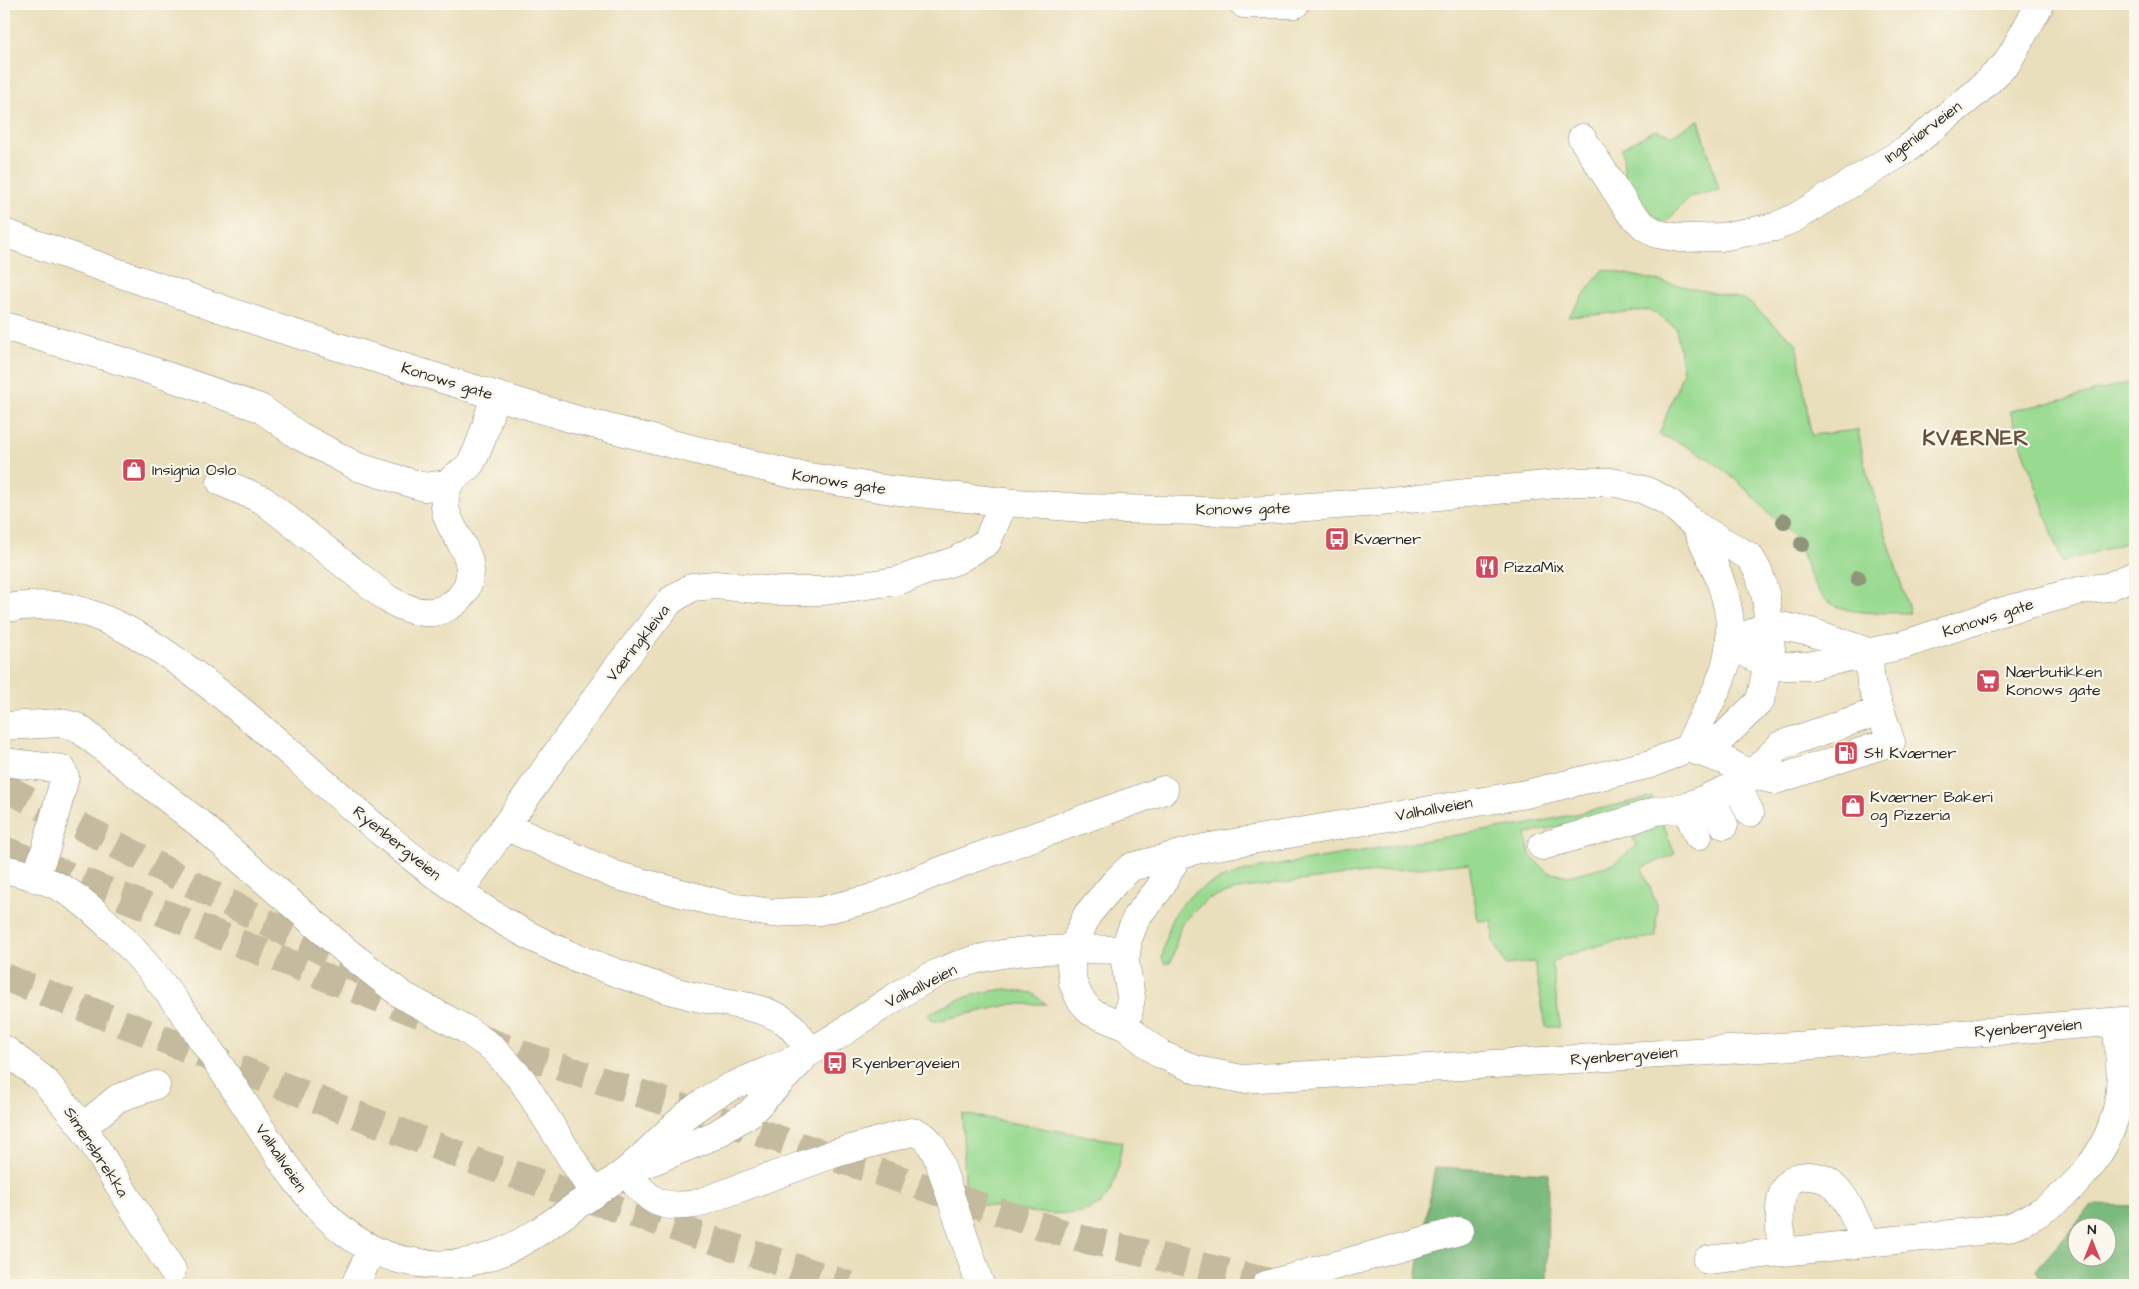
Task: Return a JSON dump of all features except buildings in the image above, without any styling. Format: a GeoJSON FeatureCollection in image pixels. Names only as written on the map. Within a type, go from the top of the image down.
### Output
{"type":"FeatureCollection","features":[{"type":"Feature","properties":{"kind":"main road"},"geometry":{"type":"LineString","coordinates":[[1244,4],[1269,6],[1295,4]]}},
{"type":"Feature","properties":{"kind":"main road","name":"Ingeniørveien"},"geometry":{"type":"LineString","coordinates":[[1582,138],[1629,211],[1644,226],[1657,234],[1680,238],[1721,237],[1775,227],[1798,216],[1907,148],[1978,91],[2007,63],[2040,4]]}},
{"type":"Feature","properties":{"kind":"main road","name":"Konows gate"},"geometry":{"type":"LineString","coordinates":[[4,233],[274,327],[596,425],[791,474],[891,490],[1083,508],[1236,512],[1380,502],[1596,481],[1626,484],[1644,490],[1671,504],[1696,526],[1750,557],[1759,573],[1770,624]]}},
{"type":"Feature","properties":{"kind":"main road"},"geometry":{"type":"LineString","coordinates":[[4,326],[138,366],[260,408],[298,435],[358,467],[424,487],[448,484],[470,465],[484,436],[494,395]]}},
{"type":"Feature","properties":{"kind":"main road"},"geometry":{"type":"LineString","coordinates":[[221,482],[263,500],[388,599],[404,608],[420,612],[443,610],[452,605],[461,596],[468,581],[469,557],[444,505],[448,484]]}},
{"type":"Feature","properties":{"kind":"main road","name":"Væringkleiva"},"geometry":{"type":"LineString","coordinates":[[459,892],[614,672],[670,601],[692,587],[715,586],[776,591],[824,591],[897,581],[957,560],[987,542],[1004,502]]}},
{"type":"Feature","properties":{"kind":"main road","name":"Konows gate"},"geometry":{"type":"LineString","coordinates":[[1696,526],[1723,586],[1731,624],[1731,643]]}},
{"type":"Feature","properties":{"kind":"main road","name":"Konows gate"},"geometry":{"type":"LineString","coordinates":[[1768,666],[1809,666],[1903,645],[2007,610],[2082,590],[2108,587],[2135,575]]}},
{"type":"Feature","properties":{"kind":"main road","name":"Konows gate"},"geometry":{"type":"LineString","coordinates":[[2108,587],[2135,596]]}},
{"type":"Feature","properties":{"kind":"main road","name":"Ryenbergveien"},"geometry":{"type":"LineString","coordinates":[[4,608],[34,605],[68,608],[101,618],[160,648],[261,726],[368,821],[459,892],[537,939],[599,967],[691,996],[772,1014],[792,1025],[810,1052]]}},
{"type":"Feature","properties":{"kind":"main road"},"geometry":{"type":"LineString","coordinates":[[1542,846],[1628,821],[1656,810],[1686,807],[1744,780],[1776,780],[1891,742],[1870,683],[1868,652],[1811,632],[1770,624],[1731,643],[1721,679],[1688,748],[1726,761],[1744,780],[1750,813]]}},
{"type":"Feature","properties":{"kind":"main road","name":"Valhallveien"},"geometry":{"type":"LineString","coordinates":[[1073,948],[1087,915],[1130,867],[1177,857],[1204,848],[1526,794],[1651,764],[1688,748],[1723,737],[1760,701],[1771,649],[1770,624]]}},
{"type":"Feature","properties":{"kind":"main road"},"geometry":{"type":"LineString","coordinates":[[1731,643],[1768,666]]}},
{"type":"Feature","properties":{"kind":"main road"},"geometry":{"type":"LineString","coordinates":[[4,726],[62,722],[77,727],[200,824],[346,951],[402,995],[467,1030],[494,1049],[522,1080],[594,1194]]}},
{"type":"Feature","properties":{"kind":"main road"},"geometry":{"type":"LineString","coordinates":[[4,762],[62,769],[64,772],[65,777],[46,848],[35,878]]}},
{"type":"Feature","properties":{"kind":"main road"},"geometry":{"type":"LineString","coordinates":[[506,826],[616,875],[732,908],[772,913],[820,911],[869,898],[1164,790]]}},
{"type":"Feature","properties":{"kind":"main road"},"geometry":{"type":"LineString","coordinates":[[1711,796],[1724,825]]}},
{"type":"Feature","properties":{"kind":"main road"},"geometry":{"type":"LineString","coordinates":[[1686,807],[1698,836]]}},
{"type":"Feature","properties":{"kind":"main road"},"geometry":{"type":"LineString","coordinates":[[1126,1027],[1131,997],[1126,971],[1128,939],[1138,916],[1159,889],[1177,857]]}},
{"type":"Feature","properties":{"kind":"main road","name":"Valhallveien"},"geometry":{"type":"LineString","coordinates":[[4,869],[63,889],[95,912],[132,949],[179,1007],[309,1199],[323,1215],[346,1234],[372,1249],[405,1261],[433,1265],[480,1261],[504,1253],[529,1240],[625,1172],[715,1135],[750,1113],[810,1052],[871,1012],[938,973],[993,956],[1073,948],[1126,950]]}},
{"type":"Feature","properties":{"kind":"main road","name":"Ryenbergveien"},"geometry":{"type":"LineString","coordinates":[[1073,948],[1071,965],[1072,983],[1080,999],[1092,1012],[1126,1027],[1160,1054],[1197,1070],[1242,1079],[1862,1042],[2125,1021]]}},
{"type":"Feature","properties":{"kind":"main road"},"geometry":{"type":"LineString","coordinates":[[1707,1260],[2007,1228],[2040,1213],[2079,1180],[2100,1154],[2116,1110],[2125,1021]]}},
{"type":"Feature","properties":{"kind":"main road","name":"Simensbrekka"},"geometry":{"type":"LineString","coordinates":[[4,1049],[44,1080],[83,1126],[172,1270]]}},
{"type":"Feature","properties":{"kind":"main road"},"geometry":{"type":"LineString","coordinates":[[83,1126],[118,1098],[156,1085]]}},
{"type":"Feature","properties":{"kind":"main road"},"geometry":{"type":"LineString","coordinates":[[625,1172],[649,1199],[669,1206],[688,1206],[833,1154],[911,1132],[919,1132],[931,1143],[939,1161],[980,1285]]}},
{"type":"Feature","properties":{"kind":"main road"},"geometry":{"type":"LineString","coordinates":[[1782,1251],[1780,1203],[1786,1186],[1803,1176],[1824,1179],[1838,1189],[1865,1242]]}},
{"type":"Feature","properties":{"kind":"main road"},"geometry":{"type":"LineString","coordinates":[[1266,1285],[1459,1231]]}},
{"type":"Feature","properties":{"kind":"main road"},"geometry":{"type":"LineString","coordinates":[[355,1285],[372,1249]]}},
{"type":"Feature","properties":{"kind":"green space"},"geometry":{"type":"Polygon","coordinates":[[[1699,120],[1719,190],[1689,197],[1664,225],[1626,187],[1622,148],[1655,130],[1672,135],[1699,120]]]}},
{"type":"Feature","properties":{"kind":"green space"},"geometry":{"type":"Polygon","coordinates":[[[1603,269],[1746,300],[1797,344],[1811,435],[1858,430],[1864,462],[1910,613],[1858,612],[1832,604],[1825,599],[1815,585],[1797,540],[1793,535],[1723,469],[1693,449],[1659,435],[1683,372],[1676,328],[1650,310],[1568,317],[1603,269]]]}},
{"type":"Feature","properties":{"kind":"green space"},"geometry":{"type":"Polygon","coordinates":[[[2135,381],[2135,540],[2062,562],[2010,411],[2072,398],[2135,381]]]}},
{"type":"Feature","properties":{"kind":"green space"},"geometry":{"type":"Polygon","coordinates":[[[1652,797],[1653,800],[1625,811],[1526,834],[1530,855],[1547,872],[1568,876],[1614,864],[1636,846],[1632,833],[1660,817],[1675,854],[1642,868],[1657,905],[1656,937],[1611,942],[1563,956],[1552,963],[1560,1027],[1546,1027],[1534,962],[1506,965],[1493,942],[1492,920],[1478,921],[1469,863],[1338,876],[1244,888],[1207,899],[1181,925],[1171,962],[1165,964],[1162,958],[1173,917],[1187,899],[1206,886],[1238,873],[1525,825],[1652,797]]]}},
{"type":"Feature","properties":{"kind":"green space"},"geometry":{"type":"Polygon","coordinates":[[[1006,989],[1032,993],[1046,1004],[1013,1004],[936,1021],[932,1021],[929,1014],[966,997],[1006,989]]]}},
{"type":"Feature","properties":{"kind":"green space"},"geometry":{"type":"Polygon","coordinates":[[[962,1114],[1122,1142],[1111,1190],[1101,1203],[1090,1209],[1074,1213],[1036,1213],[966,1202],[962,1114]]]}},
{"type":"Feature","properties":{"kind":"green space"},"geometry":{"type":"Polygon","coordinates":[[[1435,1167],[1548,1173],[1547,1285],[1415,1285],[1435,1167]]]}},
{"type":"Feature","properties":{"kind":"green space"},"geometry":{"type":"Polygon","coordinates":[[[2092,1205],[2135,1206],[2135,1285],[2043,1285],[2036,1270],[2066,1235],[2066,1266],[2116,1266],[2116,1216],[2083,1216],[2092,1205]]]}},
{"type":"Feature","properties":{"kind":"tunnel"},"geometry":{"type":"LineString","coordinates":[[4,787],[363,972]]}},
{"type":"Feature","properties":{"kind":"tunnel"},"geometry":{"type":"LineString","coordinates":[[4,850],[421,1015]]}},
{"type":"Feature","properties":{"kind":"tunnel"},"geometry":{"type":"LineString","coordinates":[[4,977],[485,1165],[849,1285]]}},
{"type":"Feature","properties":{"kind":"tunnel"},"geometry":{"type":"LineString","coordinates":[[480,1038],[524,1055],[1078,1238],[1283,1285]]}},
{"type":"Feature","properties":{"kind":"place","name":"Insignia Oslo"},"geometry":{"type":"Point","coordinates":[134,470]}},
{"type":"Feature","properties":{"kind":"place","name":"Kværner"},"geometry":{"type":"Point","coordinates":[1337,539]}},
{"type":"Feature","properties":{"kind":"place","name":"PizzaMix"},"geometry":{"type":"Point","coordinates":[1487,567]}},
{"type":"Feature","properties":{"kind":"place","name":"Nærbutikken Konows gate"},"geometry":{"type":"Point","coordinates":[1988,681]}},
{"type":"Feature","properties":{"kind":"place","name":"St1 Kværner"},"geometry":{"type":"Point","coordinates":[1846,753]}},
{"type":"Feature","properties":{"kind":"place","name":"Kværner Bakeri og Pizzeria"},"geometry":{"type":"Point","coordinates":[1853,806]}},
{"type":"Feature","properties":{"kind":"place","name":"Ryenbergveien"},"geometry":{"type":"Point","coordinates":[835,1063]}},
{"type":"Feature","properties":{"kind":"district","name":"KVÆRNER"},"geometry":{"type":"Point","coordinates":[1976,438]}}]}
